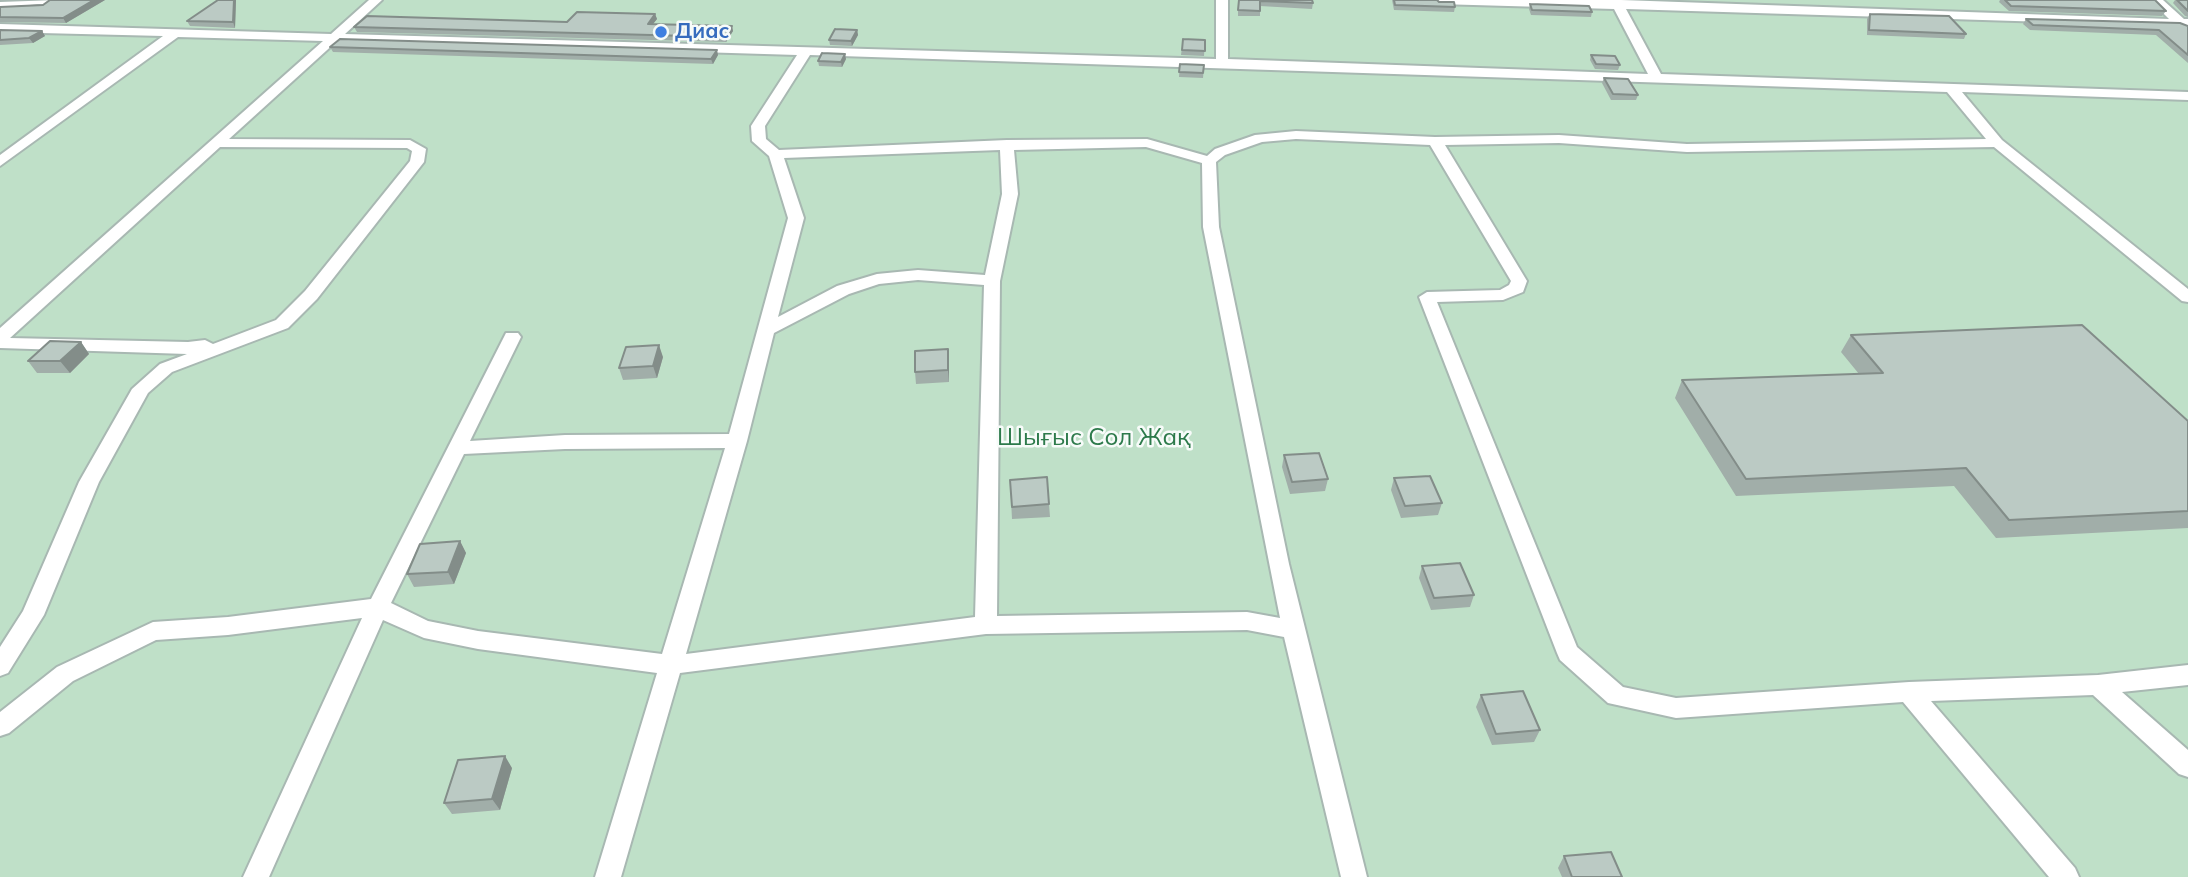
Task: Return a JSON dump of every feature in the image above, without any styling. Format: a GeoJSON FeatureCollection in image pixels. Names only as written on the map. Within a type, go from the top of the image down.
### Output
{"type":"FeatureCollection","features":[{"type":"Feature","properties":{"kind":"street"},"geometry":{"type":"LineString","coordinates":[[0,6],[46,3],[51,0]]}},
{"type":"Feature","properties":{"kind":"street"},"geometry":{"type":"LineString","coordinates":[[0,337],[376,0]]}},
{"type":"Feature","properties":{"kind":"street"},"geometry":{"type":"LineString","coordinates":[[1222,0],[1222,64]]}},
{"type":"Feature","properties":{"kind":"street"},"geometry":{"type":"LineString","coordinates":[[1438,0],[1617,3],[2185,25]]}},
{"type":"Feature","properties":{"kind":"street"},"geometry":{"type":"LineString","coordinates":[[2156,0],[2185,25]]}},
{"type":"Feature","properties":{"kind":"street"},"geometry":{"type":"LineString","coordinates":[[1617,3],[1657,79]]}},
{"type":"Feature","properties":{"kind":"street"},"geometry":{"type":"LineString","coordinates":[[0,28],[2188,96]]}},
{"type":"Feature","properties":{"kind":"street"},"geometry":{"type":"LineString","coordinates":[[0,162],[175,33]]}},
{"type":"Feature","properties":{"kind":"street"},"geometry":{"type":"LineString","coordinates":[[608,877],[737,441],[796,218],[776,154],[759,141],[758,127],[806,51]]}},
{"type":"Feature","properties":{"kind":"street"},"geometry":{"type":"LineString","coordinates":[[1951,88],[1997,144],[2188,297]]}},
{"type":"Feature","properties":{"kind":"street"},"geometry":{"type":"LineString","coordinates":[[1209,161],[1220,152],[1260,138],[1296,135],[1435,141],[1559,139],[1687,148],[1997,144]]}},
{"type":"Feature","properties":{"kind":"street"},"geometry":{"type":"LineString","coordinates":[[1435,141],[1519,281],[1517,288],[1503,295],[1427,297],[1568,653],[1616,696],[1676,708],[1909,692],[2098,685],[2188,675]]}},
{"type":"Feature","properties":{"kind":"street"},"geometry":{"type":"LineString","coordinates":[[0,666],[33,615],[89,482],[141,389],[166,368],[282,324],[311,295],[417,162],[419,149],[411,144],[216,143]]}},
{"type":"Feature","properties":{"kind":"street"},"geometry":{"type":"LineString","coordinates":[[776,154],[1007,144],[1147,143],[1209,161]]}},
{"type":"Feature","properties":{"kind":"street"},"geometry":{"type":"LineString","coordinates":[[986,625],[992,281],[1010,194],[1007,144]]}},
{"type":"Feature","properties":{"kind":"street"},"geometry":{"type":"LineString","coordinates":[[1209,161],[1211,227],[1292,629],[1354,877]]}},
{"type":"Feature","properties":{"kind":"street"},"geometry":{"type":"LineString","coordinates":[[768,329],[843,290],[877,279],[918,275],[992,281]]}},
{"type":"Feature","properties":{"kind":"street"},"geometry":{"type":"LineString","coordinates":[[256,877],[377,607],[512,337]]}},
{"type":"Feature","properties":{"kind":"street"},"geometry":{"type":"LineString","coordinates":[[0,343],[188,348],[227,343]]}},
{"type":"Feature","properties":{"kind":"street"},"geometry":{"type":"LineString","coordinates":[[457,448],[565,442],[737,441]]}},
{"type":"Feature","properties":{"kind":"street"},"geometry":{"type":"LineString","coordinates":[[0,726],[65,674],[153,631],[228,626],[377,607],[424,629],[478,640],[671,665],[986,625],[1247,621],[1292,629]]}},
{"type":"Feature","properties":{"kind":"street"},"geometry":{"type":"LineString","coordinates":[[2098,685],[2188,766]]}},
{"type":"Feature","properties":{"kind":"street"},"geometry":{"type":"LineString","coordinates":[[1909,692],[2066,877]]}},
{"type":"Feature","properties":{"kind":"green space","name":"Шығыс Сол Жақ"},"geometry":{"type":"Polygon","coordinates":[[[0,0],[2188,0],[2188,877],[0,877],[0,0]]]}},
{"type":"Feature","properties":{"kind":"building"},"geometry":{"type":"Polygon","coordinates":[[[50,0],[94,0],[63,18],[0,17],[0,7],[43,5],[50,0]]]}},
{"type":"Feature","properties":{"kind":"building"},"geometry":{"type":"Polygon","coordinates":[[[218,0],[234,0],[233,22],[187,21],[218,0]]]}},
{"type":"Feature","properties":{"kind":"building"},"geometry":{"type":"Polygon","coordinates":[[[1239,0],[1312,0],[1313,3],[1260,1],[1260,11],[1238,10],[1239,0]]]}},
{"type":"Feature","properties":{"kind":"building"},"geometry":{"type":"Polygon","coordinates":[[[1394,0],[1437,0],[1454,2],[1455,7],[1395,5],[1394,0]]]}},
{"type":"Feature","properties":{"kind":"building"},"geometry":{"type":"Polygon","coordinates":[[[2005,0],[2155,0],[2166,11],[2011,6],[2005,0]]]}},
{"type":"Feature","properties":{"kind":"building"},"geometry":{"type":"Polygon","coordinates":[[[2177,0],[2188,0],[2188,11],[2177,0]]]}},
{"type":"Feature","properties":{"kind":"building"},"geometry":{"type":"Polygon","coordinates":[[[1530,4],[1589,6],[1592,12],[1532,10],[1530,4]]]}},
{"type":"Feature","properties":{"kind":"building"},"geometry":{"type":"Polygon","coordinates":[[[577,12],[655,14],[648,24],[732,26],[725,37],[354,27],[367,16],[567,22],[577,12]]]}},
{"type":"Feature","properties":{"kind":"building"},"geometry":{"type":"Polygon","coordinates":[[[1870,14],[1949,16],[1966,34],[1869,30],[1870,14]]]}},
{"type":"Feature","properties":{"kind":"building"},"geometry":{"type":"Polygon","coordinates":[[[2026,19],[2180,23],[2188,26],[2188,55],[2159,30],[2033,25],[2026,19]]]}},
{"type":"Feature","properties":{"kind":"building"},"geometry":{"type":"Polygon","coordinates":[[[835,29],[857,30],[851,41],[829,40],[835,29]]]}},
{"type":"Feature","properties":{"kind":"building"},"geometry":{"type":"Polygon","coordinates":[[[0,30],[42,31],[29,38],[0,40],[0,30]]]}},
{"type":"Feature","properties":{"kind":"building"},"geometry":{"type":"Polygon","coordinates":[[[340,39],[717,50],[711,59],[330,47],[340,39]]]}},
{"type":"Feature","properties":{"kind":"building"},"geometry":{"type":"Polygon","coordinates":[[[1183,39],[1205,40],[1205,51],[1182,50],[1183,39]]]}},
{"type":"Feature","properties":{"kind":"building"},"geometry":{"type":"Polygon","coordinates":[[[822,53],[845,54],[841,62],[818,61],[822,53]]]}},
{"type":"Feature","properties":{"kind":"building"},"geometry":{"type":"Polygon","coordinates":[[[1591,55],[1615,56],[1620,65],[1596,64],[1591,55]]]}},
{"type":"Feature","properties":{"kind":"building"},"geometry":{"type":"Polygon","coordinates":[[[1180,64],[1204,65],[1203,73],[1179,72],[1180,64]]]}},
{"type":"Feature","properties":{"kind":"building"},"geometry":{"type":"Polygon","coordinates":[[[1604,78],[1628,79],[1638,95],[1613,94],[1604,78]]]}},
{"type":"Feature","properties":{"kind":"building"},"geometry":{"type":"Polygon","coordinates":[[[2082,325],[2188,421],[2188,511],[2009,520],[1966,468],[1746,479],[1682,380],[1883,373],[1851,335],[2082,325]]]}},
{"type":"Feature","properties":{"kind":"building"},"geometry":{"type":"Polygon","coordinates":[[[50,341],[81,342],[60,361],[28,361],[50,341]]]}},
{"type":"Feature","properties":{"kind":"building"},"geometry":{"type":"Polygon","coordinates":[[[659,345],[653,366],[619,368],[626,347],[659,345]]]}},
{"type":"Feature","properties":{"kind":"building"},"geometry":{"type":"Polygon","coordinates":[[[948,349],[948,370],[915,372],[915,351],[948,349]]]}},
{"type":"Feature","properties":{"kind":"building"},"geometry":{"type":"Polygon","coordinates":[[[1319,453],[1328,479],[1292,482],[1284,455],[1319,453]]]}},
{"type":"Feature","properties":{"kind":"building"},"geometry":{"type":"Polygon","coordinates":[[[1430,476],[1442,503],[1405,506],[1394,478],[1430,476]]]}},
{"type":"Feature","properties":{"kind":"building"},"geometry":{"type":"Polygon","coordinates":[[[1047,477],[1049,504],[1012,507],[1010,480],[1047,477]]]}},
{"type":"Feature","properties":{"kind":"building"},"geometry":{"type":"Polygon","coordinates":[[[460,541],[448,572],[407,574],[420,544],[460,541]]]}},
{"type":"Feature","properties":{"kind":"building"},"geometry":{"type":"Polygon","coordinates":[[[1460,563],[1474,595],[1434,598],[1422,566],[1460,563]]]}},
{"type":"Feature","properties":{"kind":"building"},"geometry":{"type":"Polygon","coordinates":[[[1523,691],[1540,730],[1496,734],[1481,695],[1523,691]]]}},
{"type":"Feature","properties":{"kind":"building"},"geometry":{"type":"Polygon","coordinates":[[[505,756],[492,799],[444,803],[458,760],[505,756]]]}},
{"type":"Feature","properties":{"kind":"building"},"geometry":{"type":"Polygon","coordinates":[[[1611,852],[1622,877],[1572,877],[1564,856],[1611,852]]]}},
{"type":"Feature","properties":{"kind":"place","name":"Диас"},"geometry":{"type":"Point","coordinates":[661,32]}}]}
